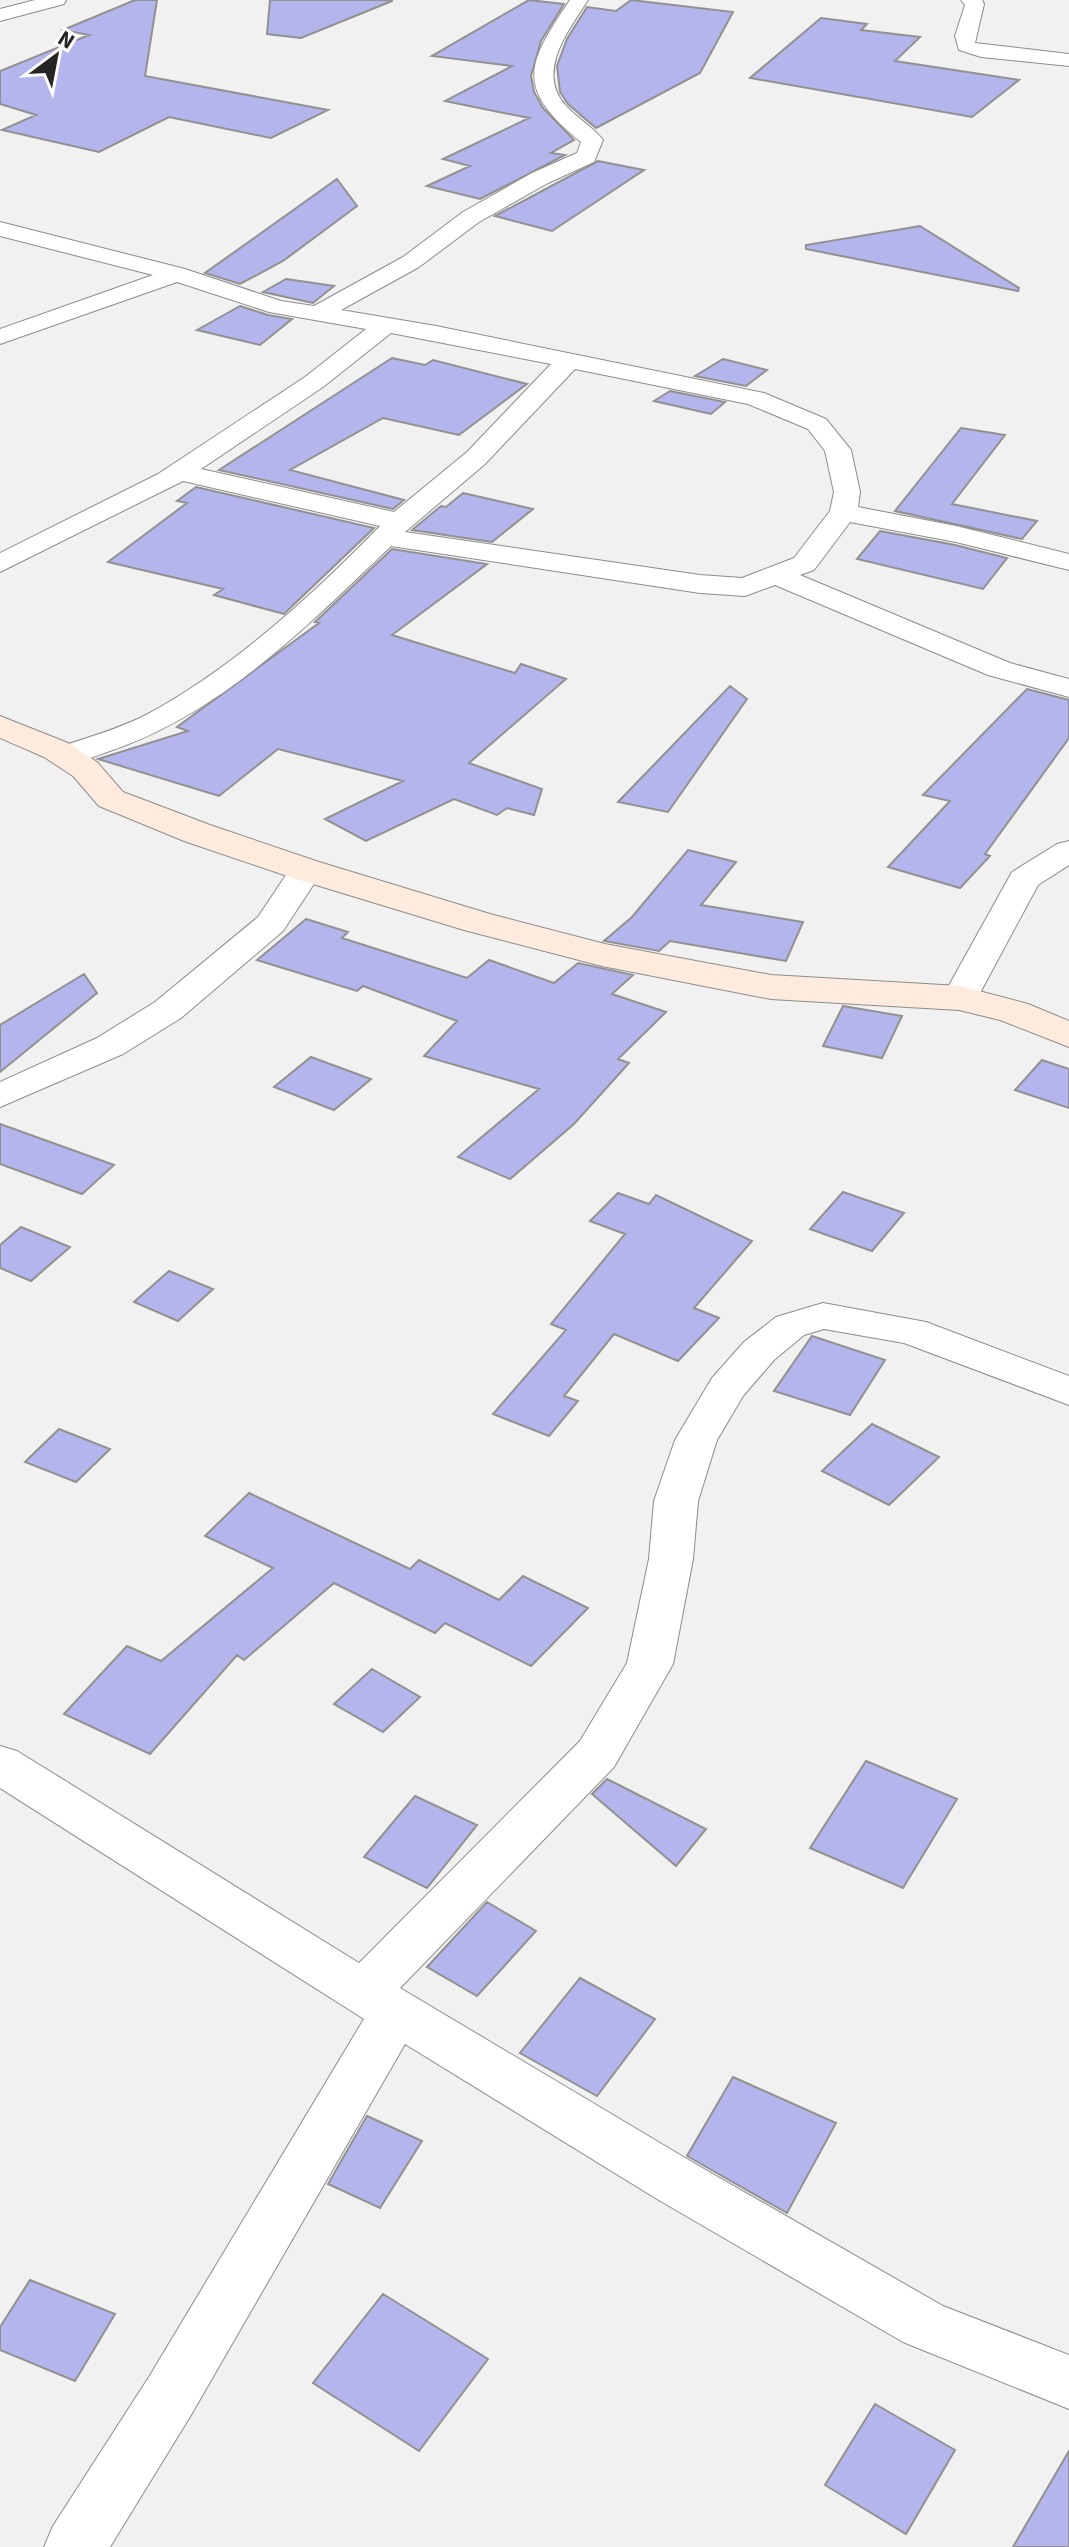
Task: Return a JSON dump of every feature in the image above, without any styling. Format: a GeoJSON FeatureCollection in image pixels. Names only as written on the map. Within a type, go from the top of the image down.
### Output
{"type":"FeatureCollection","features":[{"type":"Feature","properties":{"kind":"main road"},"geometry":{"type":"LineString","coordinates":[[0,726],[65,756],[85,769],[111,799],[197,833],[306,870],[477,922],[602,955],[771,987],[960,998],[1014,1012],[1069,1035]]}},
{"type":"Feature","properties":{"kind":"street"},"geometry":{"type":"LineString","coordinates":[[0,15],[57,0]]}},
{"type":"Feature","properties":{"kind":"street"},"geometry":{"type":"LineString","coordinates":[[315,315],[411,262],[471,217],[540,178],[586,157],[592,140],[573,126],[549,100],[540,74],[547,50],[579,0]]}},
{"type":"Feature","properties":{"kind":"street"},"geometry":{"type":"LineString","coordinates":[[970,0],[975,4],[965,36],[966,46],[981,51],[1069,60]]}},
{"type":"Feature","properties":{"kind":"street"},"geometry":{"type":"LineString","coordinates":[[0,229],[177,274],[277,307],[386,325],[755,398],[817,424],[838,450],[847,492],[843,512],[804,564],[745,587],[700,584],[392,529],[178,472]]}},
{"type":"Feature","properties":{"kind":"street"},"geometry":{"type":"LineString","coordinates":[[0,337],[177,274]]}},
{"type":"Feature","properties":{"kind":"street"},"geometry":{"type":"LineString","coordinates":[[0,564],[178,472],[314,382],[386,325]]}},
{"type":"Feature","properties":{"kind":"street"},"geometry":{"type":"LineString","coordinates":[[65,756],[153,723],[214,687],[280,635],[392,529],[476,458],[569,360]]}},
{"type":"Feature","properties":{"kind":"street"},"geometry":{"type":"LineString","coordinates":[[843,512],[956,534],[1069,562]]}},
{"type":"Feature","properties":{"kind":"street"},"geometry":{"type":"LineString","coordinates":[[777,576],[999,669],[1069,688]]}},
{"type":"Feature","properties":{"kind":"street"},"geometry":{"type":"LineString","coordinates":[[960,998],[1024,879],[1069,851]]}},
{"type":"Feature","properties":{"kind":"street"},"geometry":{"type":"LineString","coordinates":[[0,1096],[110,1046],[168,1010],[271,924],[306,870]]}},
{"type":"Feature","properties":{"kind":"street"},"geometry":{"type":"LineString","coordinates":[[75,2547],[170,2396],[380,2002],[486,1864],[597,1754],[650,1664],[671,1559],[676,1501],[696,1440],[727,1388],[759,1351],[790,1326],[823,1316],[912,1331],[1069,1391]]}},
{"type":"Feature","properties":{"kind":"street"},"geometry":{"type":"LineString","coordinates":[[0,1764],[380,2002],[677,2182],[923,2324],[1069,2382]]}},
{"type":"Feature","properties":{"kind":"building"},"geometry":{"type":"Polygon","coordinates":[[[135,0],[157,0],[145,76],[328,110],[271,138],[169,117],[99,152],[2,130],[36,115],[0,104],[0,71],[89,35],[63,30],[135,0]]]}},
{"type":"Feature","properties":{"kind":"building"},"geometry":{"type":"Polygon","coordinates":[[[270,0],[392,1],[301,38],[267,34],[270,0]]]}},
{"type":"Feature","properties":{"kind":"building"},"geometry":{"type":"Polygon","coordinates":[[[529,0],[564,4],[541,41],[531,76],[534,92],[543,108],[574,140],[551,153],[565,155],[480,199],[427,186],[470,166],[443,159],[529,118],[445,101],[512,66],[432,56],[529,0]]]}},
{"type":"Feature","properties":{"kind":"building"},"geometry":{"type":"Polygon","coordinates":[[[631,0],[733,12],[700,73],[596,128],[568,104],[560,92],[557,66],[567,39],[587,7],[616,11],[631,0]]]}},
{"type":"Feature","properties":{"kind":"building"},"geometry":{"type":"Polygon","coordinates":[[[821,18],[867,24],[861,30],[920,37],[895,61],[1019,80],[972,117],[750,78],[821,18]]]}},
{"type":"Feature","properties":{"kind":"building"},"geometry":{"type":"Polygon","coordinates":[[[598,161],[644,170],[552,231],[495,216],[598,161]]]}},
{"type":"Feature","properties":{"kind":"building"},"geometry":{"type":"Polygon","coordinates":[[[337,179],[357,206],[283,261],[240,284],[205,273],[337,179]]]}},
{"type":"Feature","properties":{"kind":"building"},"geometry":{"type":"Polygon","coordinates":[[[920,226],[1019,288],[1018,291],[806,249],[806,245],[920,226]]]}},
{"type":"Feature","properties":{"kind":"building"},"geometry":{"type":"Polygon","coordinates":[[[286,279],[334,286],[313,303],[263,292],[286,279]]]}},
{"type":"Feature","properties":{"kind":"building"},"geometry":{"type":"Polygon","coordinates":[[[240,306],[292,319],[260,345],[197,330],[240,306]]]}},
{"type":"Feature","properties":{"kind":"building"},"geometry":{"type":"Polygon","coordinates":[[[392,358],[425,365],[433,360],[527,384],[459,435],[383,418],[290,470],[404,500],[393,509],[219,470],[392,358]]]}},
{"type":"Feature","properties":{"kind":"building"},"geometry":{"type":"Polygon","coordinates":[[[723,359],[767,370],[746,386],[695,376],[723,359]]]}},
{"type":"Feature","properties":{"kind":"building"},"geometry":{"type":"Polygon","coordinates":[[[670,391],[725,402],[711,414],[654,401],[670,391]]]}},
{"type":"Feature","properties":{"kind":"building"},"geometry":{"type":"Polygon","coordinates":[[[961,428],[1005,435],[952,504],[1037,521],[1022,539],[895,511],[961,428]]]}},
{"type":"Feature","properties":{"kind":"building"},"geometry":{"type":"Polygon","coordinates":[[[196,487],[374,528],[284,614],[214,595],[223,589],[108,562],[187,503],[177,501],[196,487]]]}},
{"type":"Feature","properties":{"kind":"building"},"geometry":{"type":"Polygon","coordinates":[[[463,493],[533,509],[492,542],[412,530],[463,493]]]}},
{"type":"Feature","properties":{"kind":"building"},"geometry":{"type":"Polygon","coordinates":[[[880,531],[1007,558],[983,589],[857,559],[880,531]]]}},
{"type":"Feature","properties":{"kind":"building"},"geometry":{"type":"Polygon","coordinates":[[[392,549],[487,564],[392,635],[515,673],[521,664],[566,679],[469,763],[542,789],[534,815],[507,808],[497,815],[454,799],[366,841],[325,819],[403,781],[278,749],[219,796],[98,759],[188,731],[177,727],[319,623],[315,622],[392,549]]]}},
{"type":"Feature","properties":{"kind":"building"},"geometry":{"type":"Polygon","coordinates":[[[730,686],[747,699],[668,812],[618,802],[730,686]]]}},
{"type":"Feature","properties":{"kind":"building"},"geometry":{"type":"Polygon","coordinates":[[[1027,689],[1069,700],[1069,738],[985,854],[990,856],[960,888],[888,867],[950,801],[923,795],[1027,689]]]}},
{"type":"Feature","properties":{"kind":"building"},"geometry":{"type":"Polygon","coordinates":[[[688,850],[736,862],[701,905],[803,922],[786,961],[670,941],[659,951],[604,941],[632,917],[688,850]]]}},
{"type":"Feature","properties":{"kind":"building"},"geometry":{"type":"Polygon","coordinates":[[[306,919],[348,932],[342,938],[467,978],[489,960],[554,983],[578,963],[633,975],[612,994],[666,1012],[618,1059],[629,1063],[574,1124],[510,1179],[458,1157],[539,1089],[424,1056],[457,1021],[363,986],[357,991],[257,960],[306,919]]]}},
{"type":"Feature","properties":{"kind":"building"},"geometry":{"type":"Polygon","coordinates":[[[84,974],[97,993],[0,1072],[0,1025],[84,974]]]}},
{"type":"Feature","properties":{"kind":"building"},"geometry":{"type":"Polygon","coordinates":[[[843,1006],[902,1016],[882,1058],[823,1046],[843,1006]]]}},
{"type":"Feature","properties":{"kind":"building"},"geometry":{"type":"Polygon","coordinates":[[[311,1057],[371,1079],[334,1110],[274,1087],[311,1057]]]}},
{"type":"Feature","properties":{"kind":"building"},"geometry":{"type":"Polygon","coordinates":[[[1042,1060],[1069,1069],[1069,1108],[1015,1090],[1042,1060]]]}},
{"type":"Feature","properties":{"kind":"building"},"geometry":{"type":"Polygon","coordinates":[[[0,1124],[114,1165],[82,1194],[0,1164],[0,1124]]]}},
{"type":"Feature","properties":{"kind":"building"},"geometry":{"type":"Polygon","coordinates":[[[843,1192],[904,1213],[872,1251],[810,1229],[843,1192]]]}},
{"type":"Feature","properties":{"kind":"building"},"geometry":{"type":"Polygon","coordinates":[[[618,1193],[649,1204],[656,1195],[752,1241],[694,1308],[719,1318],[678,1361],[614,1334],[564,1396],[578,1401],[549,1436],[493,1414],[566,1330],[551,1324],[625,1234],[590,1221],[618,1193]]]}},
{"type":"Feature","properties":{"kind":"building"},"geometry":{"type":"Polygon","coordinates":[[[21,1227],[70,1247],[31,1281],[0,1268],[0,1245],[21,1227]]]}},
{"type":"Feature","properties":{"kind":"building"},"geometry":{"type":"Polygon","coordinates":[[[169,1271],[213,1289],[178,1321],[134,1302],[169,1271]]]}},
{"type":"Feature","properties":{"kind":"building"},"geometry":{"type":"Polygon","coordinates":[[[812,1336],[885,1360],[850,1415],[774,1391],[812,1336]]]}},
{"type":"Feature","properties":{"kind":"building"},"geometry":{"type":"Polygon","coordinates":[[[872,1424],[939,1457],[889,1505],[822,1471],[872,1424]]]}},
{"type":"Feature","properties":{"kind":"building"},"geometry":{"type":"Polygon","coordinates":[[[59,1429],[110,1449],[76,1482],[25,1462],[59,1429]]]}},
{"type":"Feature","properties":{"kind":"building"},"geometry":{"type":"Polygon","coordinates":[[[249,1493],[410,1569],[419,1560],[499,1600],[523,1576],[588,1608],[531,1666],[445,1623],[435,1633],[334,1583],[244,1660],[237,1655],[150,1754],[64,1714],[127,1646],[161,1661],[273,1568],[205,1536],[249,1493]]]}},
{"type":"Feature","properties":{"kind":"building"},"geometry":{"type":"Polygon","coordinates":[[[372,1669],[420,1697],[383,1732],[334,1704],[372,1669]]]}},
{"type":"Feature","properties":{"kind":"building"},"geometry":{"type":"Polygon","coordinates":[[[866,1761],[957,1799],[903,1888],[810,1848],[866,1761]]]}},
{"type":"Feature","properties":{"kind":"building"},"geometry":{"type":"Polygon","coordinates":[[[607,1779],[706,1829],[676,1866],[592,1794],[607,1779]]]}},
{"type":"Feature","properties":{"kind":"building"},"geometry":{"type":"Polygon","coordinates":[[[415,1796],[477,1825],[427,1888],[364,1857],[415,1796]]]}},
{"type":"Feature","properties":{"kind":"building"},"geometry":{"type":"Polygon","coordinates":[[[487,1902],[536,1931],[477,1996],[427,1967],[487,1902]]]}},
{"type":"Feature","properties":{"kind":"building"},"geometry":{"type":"Polygon","coordinates":[[[580,1978],[655,2019],[597,2096],[520,2053],[580,1978]]]}},
{"type":"Feature","properties":{"kind":"building"},"geometry":{"type":"Polygon","coordinates":[[[733,2077],[836,2123],[787,2213],[687,2156],[733,2077]]]}},
{"type":"Feature","properties":{"kind":"building"},"geometry":{"type":"Polygon","coordinates":[[[367,2116],[422,2141],[380,2208],[328,2184],[367,2116]]]}},
{"type":"Feature","properties":{"kind":"building"},"geometry":{"type":"Polygon","coordinates":[[[30,2280],[115,2314],[75,2381],[0,2350],[0,2327],[30,2280]]]}},
{"type":"Feature","properties":{"kind":"building"},"geometry":{"type":"Polygon","coordinates":[[[383,2294],[488,2359],[419,2451],[313,2383],[383,2294]]]}},
{"type":"Feature","properties":{"kind":"building"},"geometry":{"type":"Polygon","coordinates":[[[875,2404],[955,2450],[906,2534],[825,2485],[875,2404]]]}},
{"type":"Feature","properties":{"kind":"building"},"geometry":{"type":"Polygon","coordinates":[[[1069,2451],[1069,2547],[1013,2547],[1069,2451]]]}}]}
